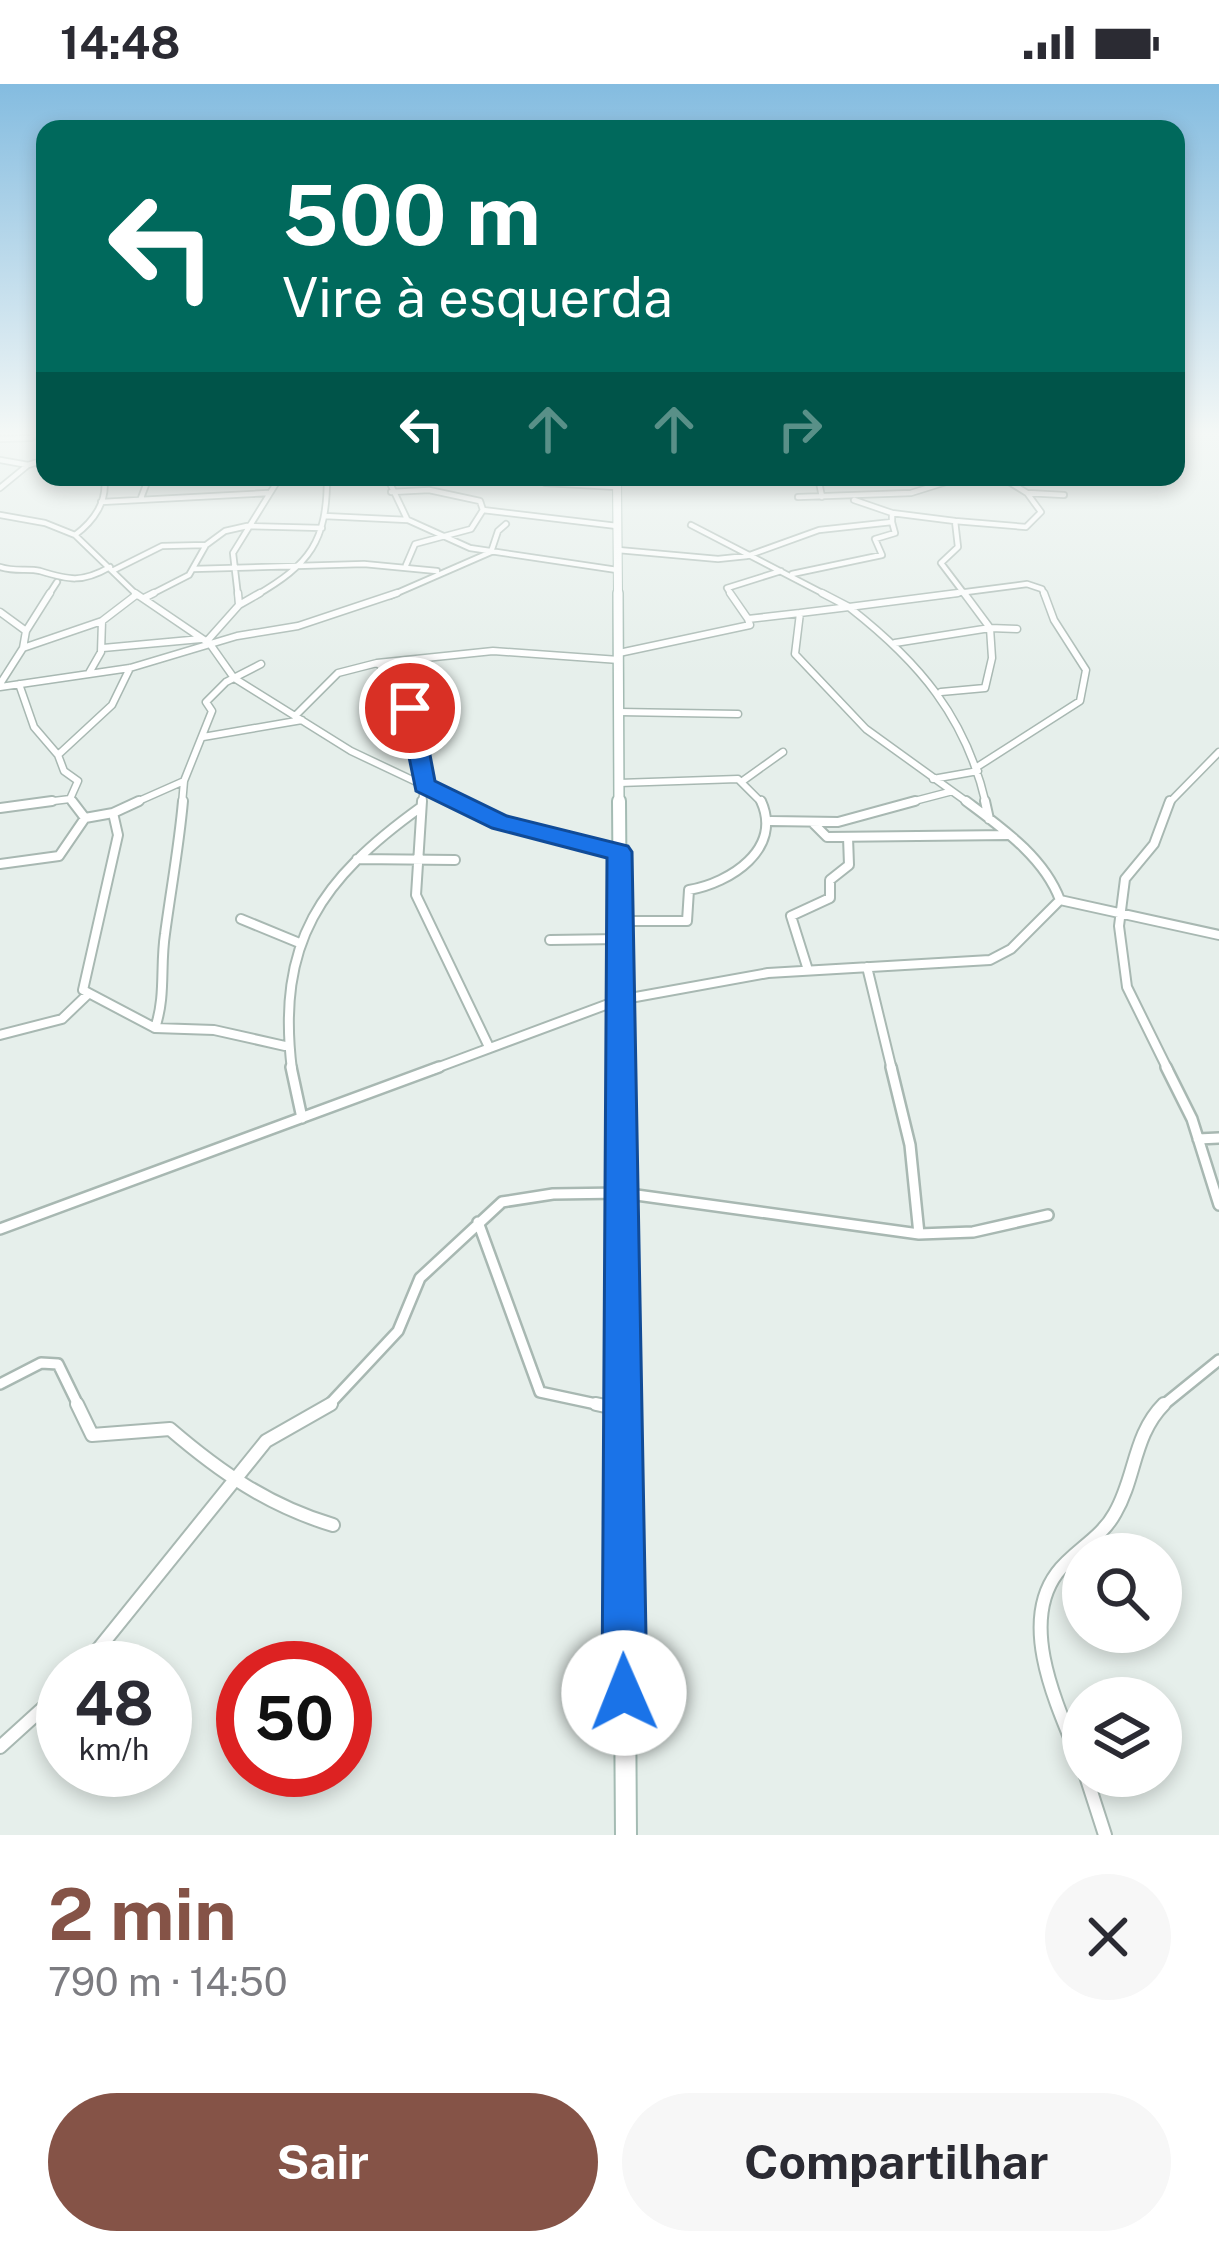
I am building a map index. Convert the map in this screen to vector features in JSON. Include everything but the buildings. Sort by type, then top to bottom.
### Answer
[{"type":"main road","points":[[617,513],[626,1835]]},
{"type":"street","points":[[75,535],[86,529],[95,513]]},
{"type":"street","points":[[239,604],[233,553],[256,513]]},
{"type":"street","points":[[0,685],[130,668],[207,641],[239,604],[302,563],[320,545],[324,513]]},
{"type":"street","points":[[404,513],[408,520]]},
{"type":"street","points":[[406,565],[415,544],[471,529],[481,513]]},
{"type":"street","points":[[506,513],[617,526]]},
{"type":"street","points":[[203,736],[299,717],[341,671],[377,663],[493,651],[619,657],[750,625],[727,588],[883,554],[875,539],[896,533],[892,513],[1026,527],[1040,513]]},
{"type":"street","points":[[0,515],[45,523],[75,535],[140,597],[207,641],[234,678],[351,751],[500,822],[620,852]]},
{"type":"street","points":[[324,516],[408,520],[437,537],[491,552],[617,570]]},
{"type":"street","points":[[941,692],[987,687],[990,628],[940,563],[958,547],[955,521]]},
{"type":"street","points":[[618,550],[702,559],[747,556],[819,530],[892,522]]},
{"type":"street","points":[[491,552],[497,531],[506,524]]},
{"type":"street","points":[[691,525],[849,607],[895,643],[941,692],[978,769],[989,820]]},
{"type":"street","points":[[23,647],[102,621],[140,597],[186,578],[206,545],[225,531],[247,526],[322,528]]},
{"type":"street","points":[[0,567],[18,573],[38,569],[57,582],[84,582],[162,546],[206,545]]},
{"type":"street","points":[[102,648],[207,641],[298,626],[385,598],[491,552]]},
{"type":"street","points":[[194,569],[302,563],[406,565],[440,572]]},
{"type":"street","points":[[0,685],[57,582]]},
{"type":"street","points":[[748,619],[1039,586],[1087,676],[1074,707],[978,769],[932,779]]},
{"type":"street","points":[[0,612],[26,631]]},
{"type":"street","points":[[800,613],[795,651],[810,674],[863,727],[1009,835],[1048,872],[1060,901]]},
{"type":"street","points":[[89,674],[102,648],[102,621]]},
{"type":"street","points":[[1,626],[15,625]]},
{"type":"street","points":[[895,643],[990,628],[1017,629]]},
{"type":"street","points":[[0,660],[15,661]]},
{"type":"street","points":[[377,663],[407,689],[424,785],[416,895],[441,939],[488,1047]]},
{"type":"street","points":[[155,1028],[163,1005],[164,937],[178,865],[184,781],[212,709],[208,698],[261,664]]},
{"type":"street","points":[[58,755],[88,734],[92,723],[123,694],[130,668]]},
{"type":"street","points":[[19,685],[34,727],[58,755],[64,771],[77,778],[70,799]]},
{"type":"street","points":[[619,712],[738,714]]},
{"type":"street","points":[[619,783],[744,781],[783,752]]},
{"type":"street","points":[[1219,752],[1207,770],[1181,786],[1162,809],[1154,846],[1129,869],[1120,915],[1127,987],[1183,1098],[1219,1205]]},
{"type":"street","points":[[0,864],[59,856],[86,818],[113,813],[184,781]]},
{"type":"street","points":[[620,921],[687,921],[688,890],[714,885],[765,842],[771,821],[744,781]]},
{"type":"street","points":[[771,821],[838,822],[949,792]]},
{"type":"street","points":[[0,808],[70,799]]},
{"type":"street","points":[[70,799],[86,818]]},
{"type":"street","points":[[302,1118],[285,1046],[287,995],[297,942],[356,859],[422,808]]},
{"type":"street","points":[[113,813],[118,849],[83,990],[155,1028],[214,1030],[285,1046]]},
{"type":"street","points":[[812,822],[823,836],[848,838],[1009,835]]},
{"type":"street","points":[[808,970],[791,916],[830,898],[830,880],[850,861],[848,838]]},
{"type":"street","points":[[356,859],[454,860]]},
{"type":"street","points":[[1060,901],[1219,935]]},
{"type":"street","points":[[0,1228],[619,1000],[739,977],[990,960],[1011,950],[1060,901]]},
{"type":"street","points":[[241,919],[297,942]]},
{"type":"street","points":[[550,940],[619,939]]},
{"type":"street","points":[[867,967],[910,1145],[919,1234]]},
{"type":"street","points":[[0,1035],[62,1019],[87,994]]},
{"type":"street","points":[[1198,1139],[1219,1138]]},
{"type":"street","points":[[105,1641],[266,1441],[292,1421],[331,1405],[399,1330],[410,1292],[420,1278],[502,1202],[622,1193],[919,1234],[974,1232],[1048,1215]]},
{"type":"street","points":[[478,1222],[540,1393],[620,1409]]},
{"type":"street","points":[[1062,1711],[1043,1639],[1042,1600],[1048,1583],[1112,1517],[1151,1418],[1219,1360]]},
{"type":"street","points":[[0,1384],[41,1363],[58,1364],[87,1432],[98,1436],[151,1427],[170,1430],[231,1483],[301,1516],[333,1525]]},
{"type":"street","points":[[0,1747],[36,1714]]},
{"type":"street","points":[[1092,1797],[1105,1835]]},
{"type":"route","points":[[410,708],[424,785],[500,822],[620,852],[624,1693]]}]
